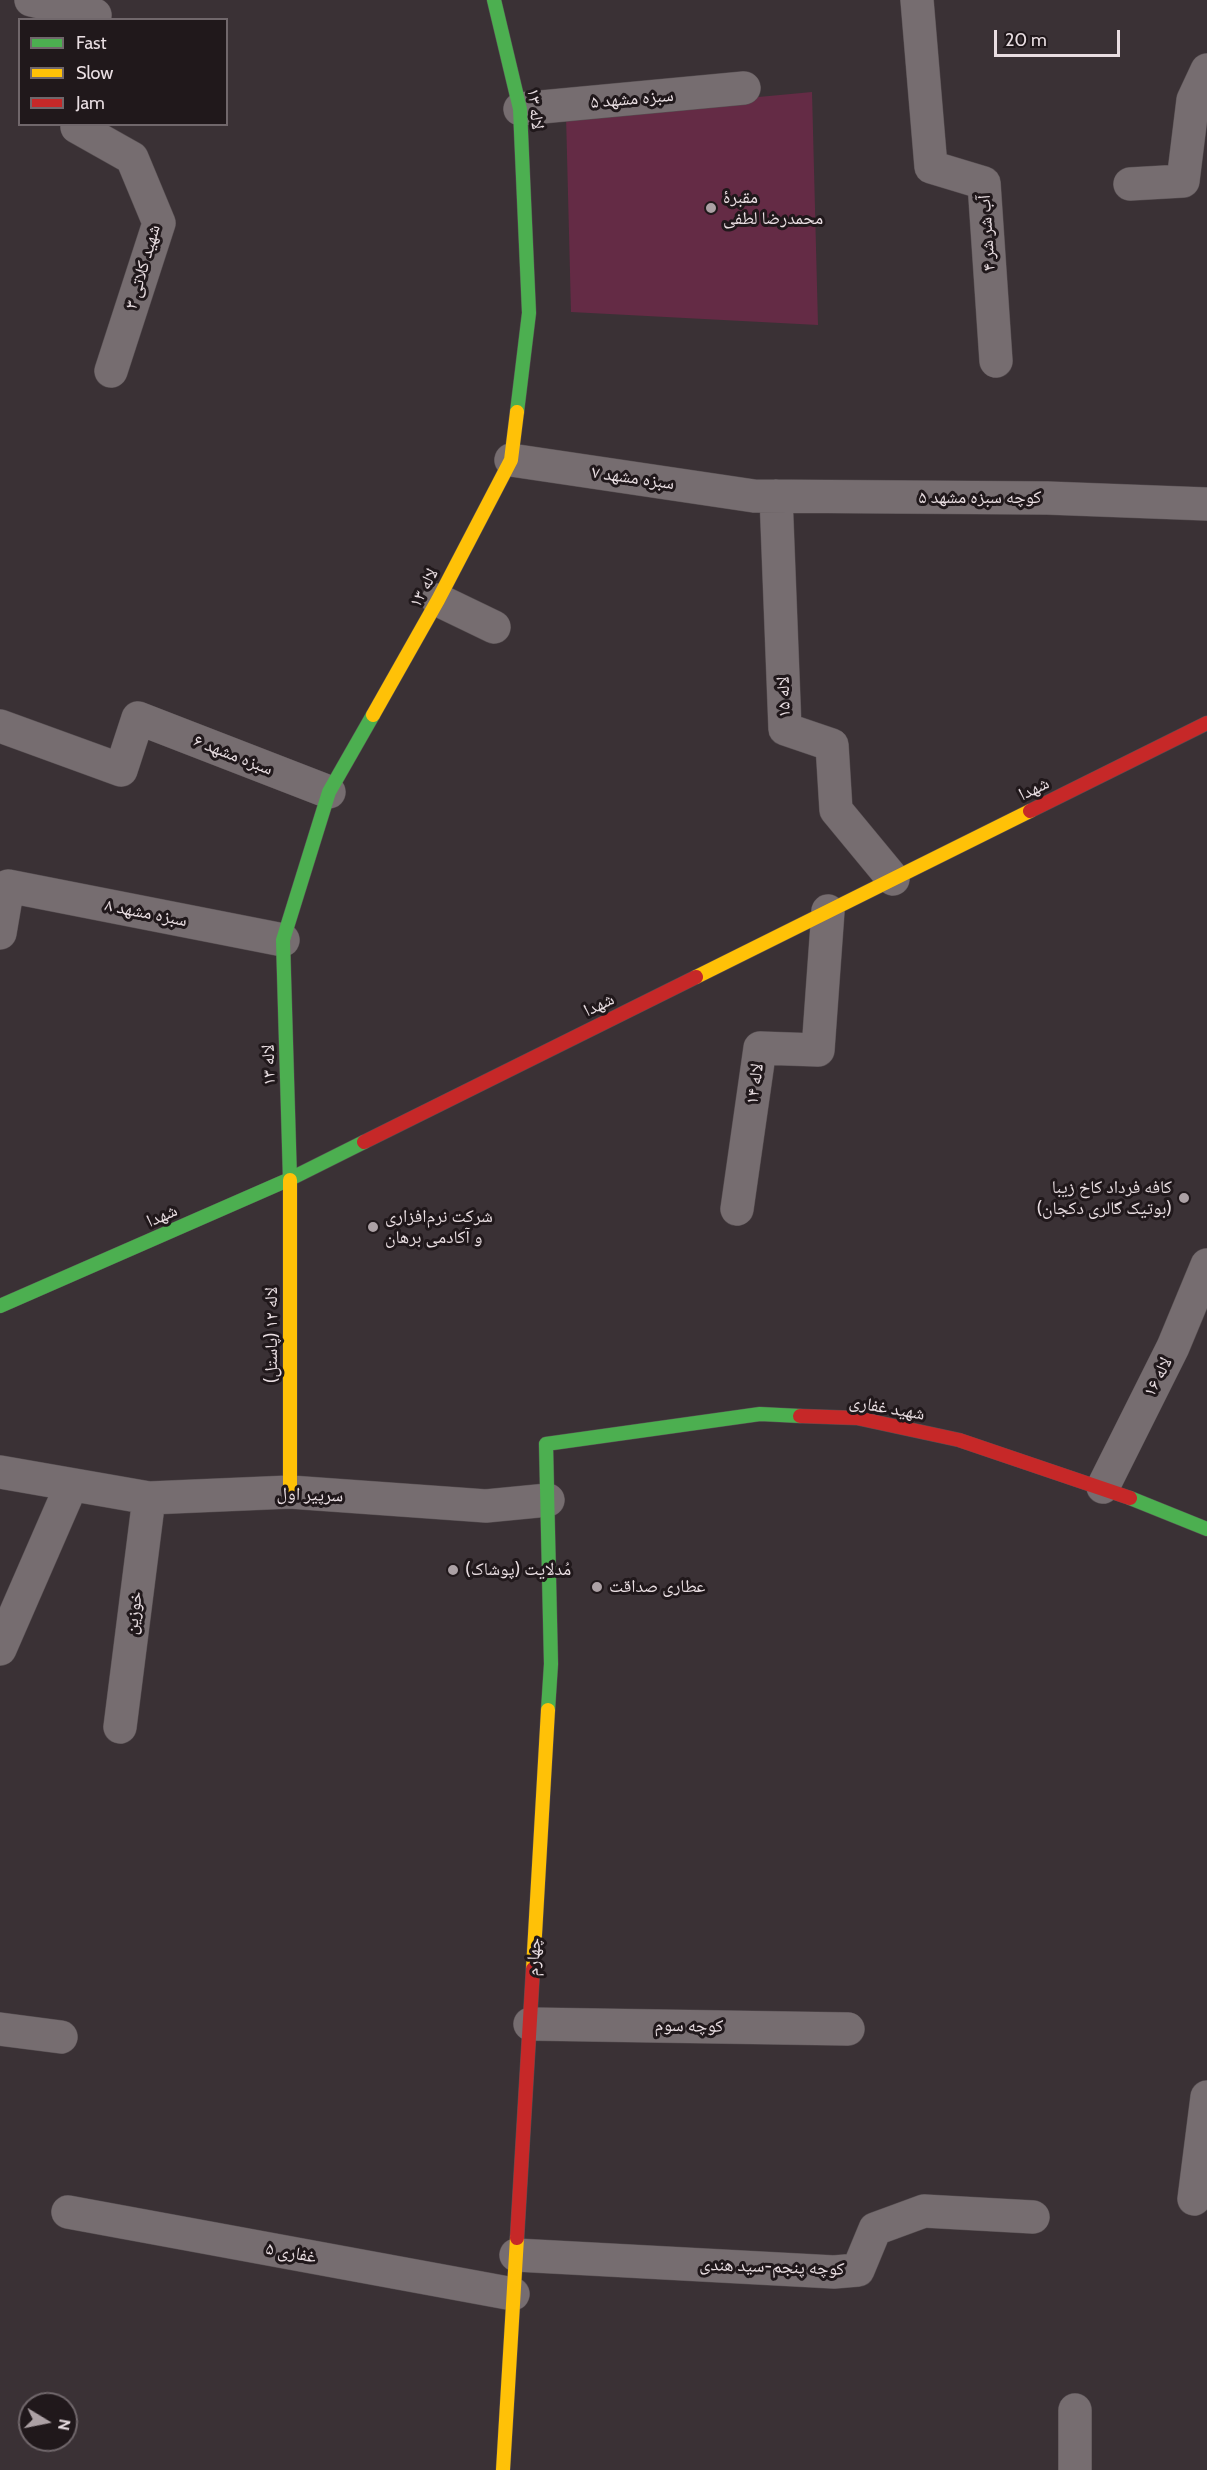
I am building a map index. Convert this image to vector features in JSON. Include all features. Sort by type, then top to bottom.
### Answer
[{"type":"street","points":[[31,0],[102,12]]},
{"type":"street","name":"لاله ۱۳","points":[[290,1179],[283,940],[329,792],[438,600],[511,460],[529,313],[520,109],[494,0]]},
{"type":"street","name":"۴ آب شر شر","points":[[917,0],[931,167],[984,183],[996,361]]},
{"type":"street","points":[[1130,184],[1183,181],[1193,100],[1207,70]]},
{"type":"street","name":"۵ سبزه مشهد","points":[[520,109],[744,88]]},
{"type":"street","name":"۳ شهید کلاتی","points":[[78,126],[77,128],[132,158],[159,223],[111,371]]},
{"type":"street","name":"۷ سبزه مشهد","points":[[511,460],[765,496]]},
{"type":"street","name":"کوچه سبزه مشهد ۵","points":[[765,496],[1047,498],[1207,504]]},
{"type":"street","name":"۱۵ لاله","points":[[765,496],[785,729],[832,745],[836,810],[893,879]]},
{"type":"street","points":[[438,600],[494,627]]},
{"type":"street","name":"۶ سبزه مشهد","points":[[0,726],[121,770],[138,718],[329,792]]},
{"type":"street","name":"شهدا","points":[[0,1306],[290,1179],[1207,723]]},
{"type":"street","name":"۸ سبزه مشهد","points":[[0,933],[8,886],[283,940]]},
{"type":"street","name":"۱۴ لاله","points":[[737,1209],[760,1048],[818,1050],[828,912]]},
{"type":"street","name":"لاله ۱۲ (پاستل)","points":[[290,1179],[290,1492]]},
{"type":"street","name":"لاله ۱۶","points":[[1103,1487],[1173,1347],[1207,1265]]},
{"type":"street","name":"شهید غفاری","points":[[546,1444],[759,1414],[857,1418],[959,1440],[1103,1487],[1207,1529]]},
{"type":"street","name":"چهارم","points":[[503,2470],[551,1664],[546,1444]]},
{"type":"street","name":"سرپیر اول","points":[[0,1472],[149,1498],[290,1492],[486,1506],[549,1500]]},
{"type":"street","points":[[0,1649],[71,1486]]},
{"type":"street","name":"خوزین","points":[[120,1727],[149,1498]]},
{"type":"street","name":"کوچه سوم","points":[[530,2024],[848,2029]]},
{"type":"street","points":[[0,2029],[61,2037]]},
{"type":"street","points":[[1194,2199],[1207,2097]]},
{"type":"street","name":"کوچه پنجم-سید هندی","points":[[516,2255],[834,2272],[858,2270],[874,2229],[924,2211],[1033,2217]]},
{"type":"street","name":"غفاری ۵","points":[[68,2212],[513,2294]]},
{"type":"street","points":[[1074,2410],[1075,2470]]},
{"type":"shaded area","points":[[812,92],[818,325],[571,312],[566,115]]},
{"type":"traffic: fast","points":[[494,0],[520,109],[529,313],[517,412]]},
{"type":"traffic: fast","points":[[290,1180],[283,940],[329,792],[373,715]]},
{"type":"traffic: fast","points":[[0,1306],[290,1179],[364,1142]]},
{"type":"traffic: fast","points":[[548,1710],[551,1664],[546,1444],[760,1414],[800,1416]]},
{"type":"traffic: fast","points":[[1130,1498],[1207,1529]]},
{"type":"traffic: slow","points":[[373,715],[438,600],[511,460],[517,412]]},
{"type":"traffic: slow","points":[[696,977],[1030,811]]},
{"type":"traffic: slow","points":[[290,1180],[290,1492]]},
{"type":"traffic: slow","points":[[533,1969],[548,1710]]},
{"type":"traffic: slow","points":[[503,2470],[517,2238]]},
{"type":"traffic: jam","points":[[1030,811],[1207,723]]},
{"type":"traffic: jam","points":[[364,1142],[696,977]]},
{"type":"traffic: jam","points":[[800,1416],[857,1418],[959,1440],[1130,1498]]},
{"type":"traffic: jam","points":[[517,2238],[533,1969]]},
{"type":"place","name":"مقبرهٔ محمدرضا لطفی","points":[[711,208]]},
{"type":"place","name":"کافه فرداد کاخ زیبا (بوتیک گالری دکجان)","points":[[1184,1198]]},
{"type":"place","name":"شرکت نرم‌افزاری و آکادمی برهان","points":[[373,1227]]},
{"type":"place","name":"مُدلایت (پوشاک)","points":[[453,1570]]},
{"type":"place","name":"عطاری صداقت","points":[[597,1587]]}]
